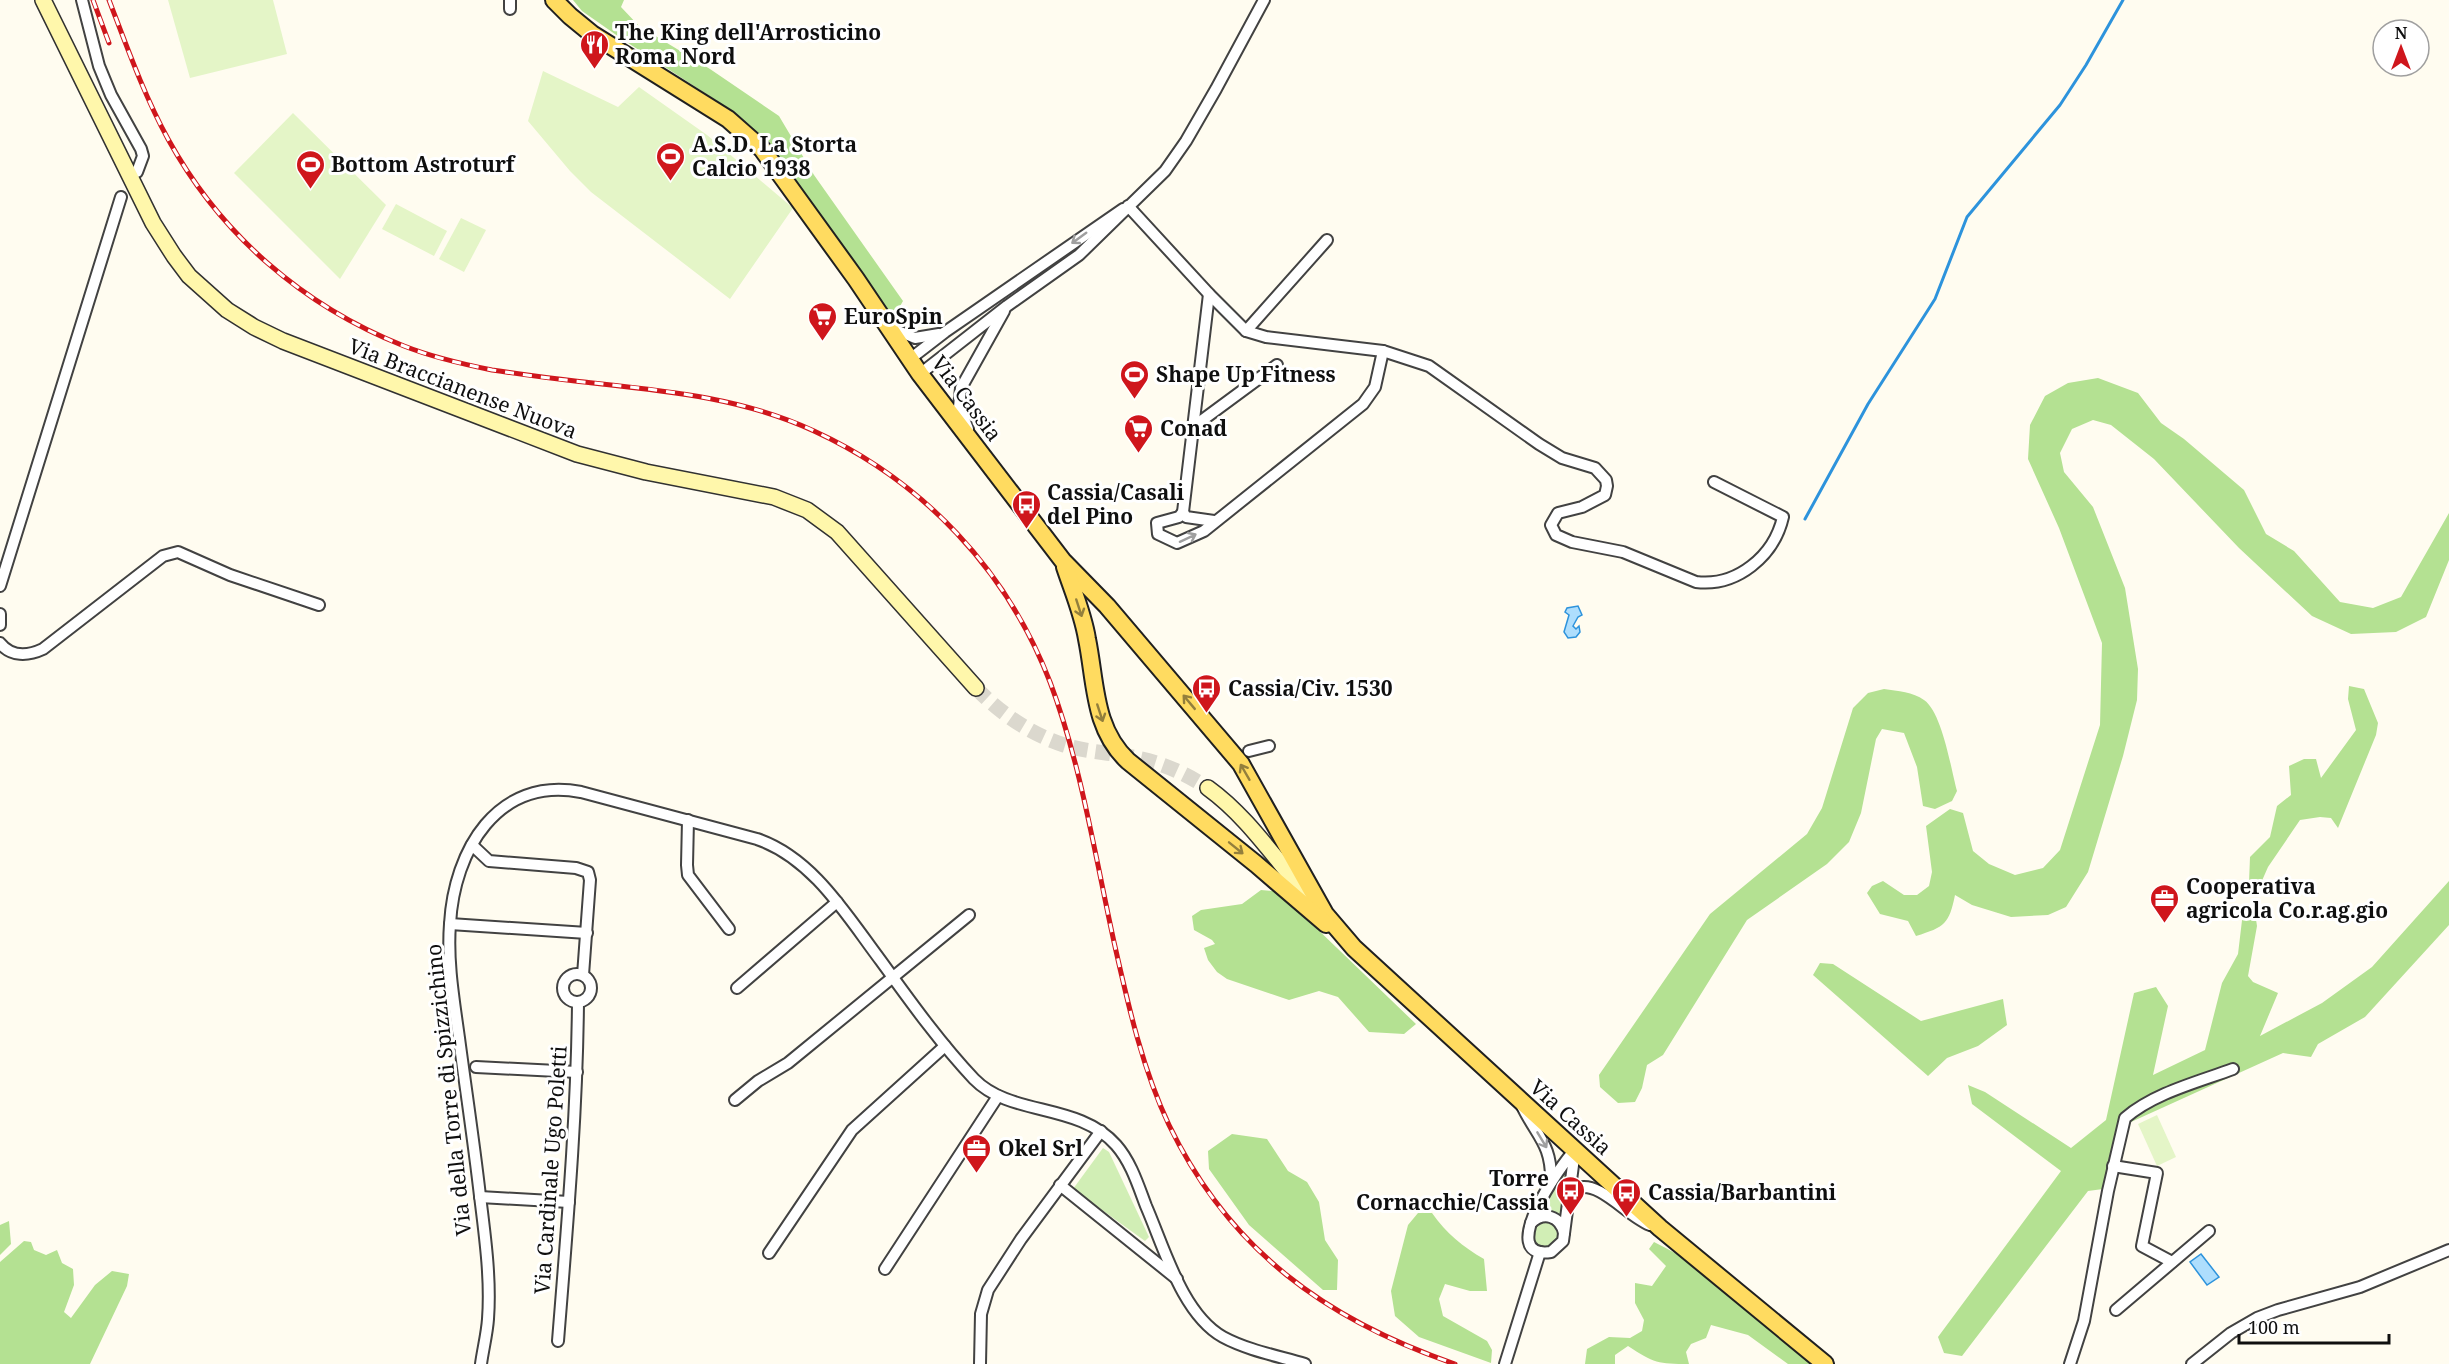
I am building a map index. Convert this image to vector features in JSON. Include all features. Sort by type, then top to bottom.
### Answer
[{"type":"main road","name":"Via Braccianense Nuova","points":[[43,0],[153,223],[189,276],[227,310],[283,341],[577,454],[646,472],[774,497],[807,510],[830,526],[848,544],[975,688]]},
{"type":"main road","name":"Via Cassia","points":[[554,0],[592,34],[709,107],[753,139],[789,184],[920,374],[1063,561],[1107,606],[1241,764],[1325,914],[1354,948],[1660,1228],[1825,1364]]},
{"type":"main road","points":[[1063,561],[1084,625],[1099,714],[1115,747],[1128,761],[1256,864],[1354,948]]},
{"type":"main road","points":[[1208,788],[1237,812],[1292,879],[1325,914]]},
{"type":"street","points":[[82,0],[99,66],[111,95],[141,149],[142,165],[137,172]]},
{"type":"street","points":[[920,374],[1006,306],[1079,255],[1129,212],[1173,162],[1264,0]]},
{"type":"street","points":[[0,586],[121,197]]},
{"type":"street","points":[[1129,212],[1246,331],[1266,337],[1383,351],[1429,366],[1539,444],[1562,458],[1595,468],[1606,480],[1605,495],[1582,507],[1558,513],[1551,525],[1556,535],[1572,542],[1623,552],[1696,582],[1708,583],[1725,580],[1749,569],[1766,552],[1781,527],[1783,517],[1714,482]]},
{"type":"street","points":[[910,359],[1113,214],[1129,212]]},
{"type":"street","points":[[1246,331],[1327,240]]},
{"type":"street","points":[[1209,294],[1183,512],[1179,517],[1157,523],[1158,534],[1177,543],[1204,531],[1214,520],[1363,404],[1375,387],[1383,351]]},
{"type":"street","points":[[980,453],[961,412],[958,397],[963,383],[1006,306]]},
{"type":"street","points":[[965,320],[984,344]]},
{"type":"street","points":[[889,327],[908,337],[915,338],[945,332]]},
{"type":"street","points":[[1192,427],[1277,365]]},
{"type":"street","points":[[1183,512],[1186,517],[1214,520]]},
{"type":"street","points":[[0,643],[7,650],[24,655],[43,649],[163,556],[178,552],[230,575],[319,605]]},
{"type":"street","points":[[0,614],[0,625]]},
{"type":"street","points":[[1250,751],[1269,746]]},
{"type":"street","name":"Via della Torre di Spizzichino","points":[[481,1364],[488,1319],[486,1258],[454,1001],[450,924],[460,870],[472,845],[498,811],[515,799],[541,791],[558,789],[580,792],[757,838],[783,850],[803,866],[837,902],[945,1046],[976,1080],[998,1096],[1068,1116],[1101,1131],[1117,1146],[1127,1161],[1178,1280],[1194,1310],[1204,1322],[1217,1333],[1234,1342],[1305,1364]]},
{"type":"street","points":[[688,820],[688,875],[729,929]]},
{"type":"street","name":"Via Cardinale Ugo Poletti","points":[[472,845],[489,861],[576,868],[588,872],[590,880],[583,975]]},
{"type":"street","points":[[737,988],[837,902]]},
{"type":"street","points":[[735,1100],[788,1063],[969,915]]},
{"type":"street","points":[[450,924],[587,933]]},
{"type":"street","name":"Via Cardinale Ugo Poletti","points":[[583,975],[590,982],[591,991],[586,999],[578,1002],[566,996],[563,988],[570,976],[583,975]]},
{"type":"street","name":"Via Cardinale Ugo Poletti","points":[[558,1341],[577,1072],[578,1002]]},
{"type":"street","points":[[769,1253],[852,1130],[945,1046]]},
{"type":"street","points":[[476,1067],[577,1072]]},
{"type":"street","points":[[2070,1364],[2089,1302],[2113,1166],[2125,1118],[2176,1090],[2233,1069]]},
{"type":"street","points":[[885,1269],[998,1096]]},
{"type":"street","points":[[1519,1100],[1545,1144],[1550,1161],[1551,1183]]},
{"type":"street","points":[[980,1364],[981,1314],[988,1290],[1060,1185],[1101,1131]]},
{"type":"street","points":[[1575,1150],[1563,1241],[1556,1250],[1540,1252],[1534,1249],[1528,1240],[1528,1228],[1551,1183],[1575,1150]]},
{"type":"street","points":[[2113,1166],[2157,1173],[2142,1246],[2172,1262]]},
{"type":"street","points":[[1060,1185],[1178,1280]]},
{"type":"street","points":[[1567,1205],[1576,1190],[1593,1187],[1634,1218],[1660,1228]]},
{"type":"street","points":[[480,1197],[569,1202]]},
{"type":"street","points":[[1531,1223],[1540,1216],[1552,1217],[1561,1225],[1564,1236]]},
{"type":"street","points":[[2116,1310],[2209,1231]]},
{"type":"street","points":[[2192,1364],[2231,1334],[2257,1318],[2360,1287],[2449,1250]]},
{"type":"street","points":[[1504,1364],[1540,1252]]},
{"type":"green space","points":[[168,0],[273,0],[287,54],[190,78]]},
{"type":"green space","points":[[573,0],[624,0],[621,7],[639,26],[710,69],[779,116],[814,175],[903,301],[895,315],[881,312],[757,136],[737,114],[622,39],[582,11]]},
{"type":"green space","name":"A.S.D. La Storta Calcio 1938","points":[[543,71],[618,107],[639,87],[707,135],[793,208],[730,299],[591,192],[528,121]]},
{"type":"green space","name":"Bottom Astroturf","points":[[293,113],[386,205],[340,279],[234,173]]},
{"type":"green space","points":[[396,204],[447,231],[434,256],[382,229]]},
{"type":"green space","points":[[461,218],[486,230],[464,272],[439,259]]},
{"type":"green space","points":[[2098,378],[2138,393],[2161,423],[2184,439],[2244,490],[2266,534],[2294,551],[2340,602],[2373,608],[2401,597],[2449,513],[2449,560],[2426,617],[2396,632],[2351,634],[2312,616],[2239,548],[2154,459],[2111,425],[2093,420],[2072,429],[2060,453],[2064,472],[2093,507],[2125,588],[2138,669],[2137,700],[2123,756],[2088,872],[2066,907],[2048,915],[2011,917],[1972,905],[1955,895],[1948,918],[1944,923],[1940,927],[1916,936],[1908,921],[1880,914],[1867,893],[1872,886],[1883,881],[1904,895],[1917,895],[1929,886],[1932,872],[1926,826],[1950,809],[1963,813],[1973,851],[1989,864],[2015,875],[2043,868],[2060,850],[2100,725],[2102,643],[2059,528],[2028,459],[2030,425],[2045,396],[2068,383]]},
{"type":"green space","points":[[2349,686],[2364,689],[2378,723],[2376,735],[2338,828],[2331,818],[2300,820],[2268,867],[2257,892],[2249,883],[2250,857],[2270,837],[2277,806],[2291,795],[2289,766],[2304,759],[2316,759],[2321,778],[2356,730],[2348,699]]},
{"type":"green space","points":[[1884,689],[1915,695],[1930,706],[1941,728],[1949,756],[1957,791],[1952,801],[1935,809],[1923,806],[1917,767],[1904,733],[1882,729],[1876,739],[1861,813],[1849,842],[1827,864],[1747,920],[1663,1055],[1647,1065],[1642,1088],[1635,1102],[1618,1103],[1600,1087],[1599,1075],[1710,914],[1807,834],[1822,808],[1853,708],[1868,693]]},
{"type":"green space","points":[[2449,881],[2449,925],[2365,1017],[2318,1044],[2311,1057],[2283,1053],[2131,1122],[2118,1121],[2103,1189],[2088,1191],[1962,1356],[1944,1353],[1938,1337],[2061,1171],[1972,1104],[1968,1085],[1985,1092],[2071,1148],[2106,1120],[2134,993],[2156,987],[2168,1006],[2153,1075],[2205,1050],[2222,983],[2238,954],[2243,912],[2255,913],[2257,926],[2248,976],[2253,982],[2278,993],[2260,1036],[2322,1003],[2372,967]]},
{"type":"green space","points":[[1261,890],[1273,891],[1284,897],[1416,1024],[1404,1034],[1369,1032],[1338,997],[1319,991],[1289,1000],[1227,979],[1217,972],[1208,960],[1204,948],[1215,944],[1194,930],[1192,916],[1201,910],[1242,904]]},
{"type":"green space","points":[[1820,963],[1833,964],[1921,1021],[2003,999],[2007,1025],[1978,1046],[1947,1058],[1928,1076],[1813,975]]},
{"type":"green space","points":[[2157,1115],[2176,1157],[2157,1166],[2138,1124]]},
{"type":"green space","points":[[1232,1134],[1267,1139],[1288,1171],[1307,1182],[1319,1202],[1325,1240],[1338,1260],[1337,1290],[1323,1290],[1249,1225],[1209,1169],[1208,1151]]},
{"type":"green space","points":[[1103,1148],[1109,1152],[1149,1237],[1145,1241],[1073,1189]]},
{"type":"green space","points":[[1564,1168],[1567,1168],[1561,1215],[1541,1212]]},
{"type":"green space","points":[[1418,1213],[1432,1213],[1455,1239],[1484,1259],[1487,1291],[1470,1291],[1445,1284],[1439,1299],[1443,1316],[1487,1341],[1492,1350],[1491,1363],[1419,1337],[1395,1316],[1391,1291],[1408,1225]]},
{"type":"green space","points":[[9,1221],[11,1244],[0,1255],[0,1225]]},
{"type":"green space","points":[[1546,1221],[1555,1225],[1559,1234],[1555,1243],[1546,1247],[1537,1243],[1533,1234],[1537,1225]]},
{"type":"green space","points":[[24,1241],[31,1242],[34,1250],[46,1255],[57,1250],[62,1263],[73,1269],[74,1285],[64,1312],[71,1318],[95,1285],[112,1271],[129,1274],[127,1286],[90,1364],[0,1364],[0,1262]]},
{"type":"green space","points":[[1654,1242],[1720,1282],[1818,1364],[1788,1364],[1748,1335],[1711,1325],[1706,1338],[1691,1344],[1686,1352],[1689,1364],[1657,1361],[1628,1346],[1615,1355],[1615,1364],[1585,1364],[1587,1349],[1609,1337],[1630,1338],[1642,1331],[1644,1320],[1635,1303],[1635,1283],[1652,1286],[1666,1266],[1649,1249]]},
{"type":"water","points":[[1578,606],[1582,615],[1578,617],[1573,626],[1576,629],[1579,626],[1580,632],[1576,637],[1568,638],[1564,632],[1569,615],[1565,612],[1567,608]]},
{"type":"water","points":[[2201,1254],[2219,1277],[2207,1285],[2190,1262]]},
{"type":"waterway","points":[[1805,519],[1868,404],[1935,299],[1967,217],[2060,105],[2123,0]]},
{"type":"tunnel","points":[[976,688],[1016,722],[1039,735],[1064,745],[1147,760],[1183,774],[1208,788]]},
{"type":"railway","points":[[93,0],[109,43]]},
{"type":"railway","points":[[109,0],[151,105],[189,174],[239,236],[299,288],[332,310],[367,330],[404,346],[458,363],[492,370],[697,396],[786,419],[854,452],[891,476],[957,533],[1010,603],[1032,641],[1050,682],[1079,778],[1114,942],[1137,1035],[1159,1103],[1194,1170],[1221,1209],[1253,1244],[1287,1275],[1324,1302],[1365,1326],[1455,1364]]},
{"type":"place","name":"The King dell'Arrosticino Roma Nord","points":[[594,70]]},
{"type":"place","name":"A.S.D. La Storta Calcio 1938","points":[[671,182]]},
{"type":"place","name":"Bottom Astroturf","points":[[310,190]]},
{"type":"place","name":"EuroSpin","points":[[823,342]]},
{"type":"place","name":"Shape Up Fitness","points":[[1135,400]]},
{"type":"place","name":"Conad","points":[[1139,454]]},
{"type":"place","name":"Cassia/Casali del Pino","points":[[1026,530]]},
{"type":"place","name":"Cassia/Civ. 1530","points":[[1207,714]]},
{"type":"place","name":"Cooperativa agricola Co.r.ag.gio","points":[[2165,924]]},
{"type":"place","name":"Okel Srl","points":[[977,1174]]},
{"type":"place","name":"Torre Cornacchie/Cassia","points":[[1570,1216]]},
{"type":"place","name":"Cassia/Barbantini","points":[[1627,1218]]}]
